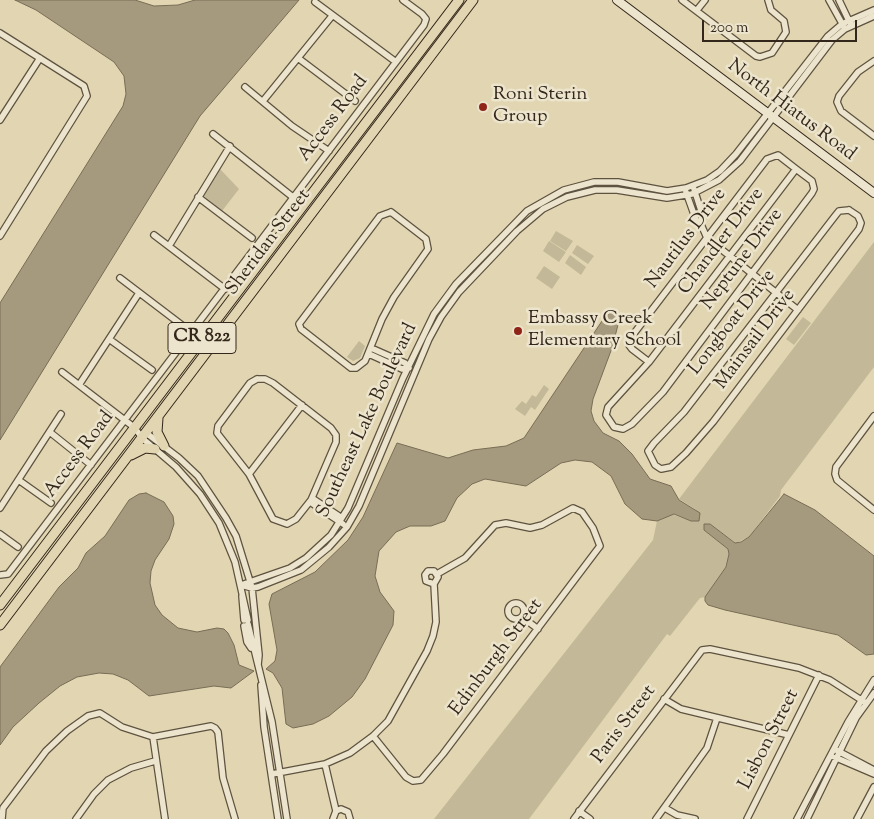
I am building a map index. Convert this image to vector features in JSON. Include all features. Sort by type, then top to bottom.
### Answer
[{"type":"main road","name":"Sheridan Street","points":[[0,605],[404,70],[459,0]]},
{"type":"main road","name":"Sheridan Street","points":[[0,625],[474,0]]},
{"type":"main road","points":[[404,70],[415,78]]},
{"type":"main road","points":[[269,250],[278,257]]},
{"type":"main road","points":[[127,458],[144,448],[159,447],[158,417]]},
{"type":"street","name":"Access Road","points":[[3,576],[25,552],[58,509],[424,25],[426,19],[403,0]]},
{"type":"street","name":"North Hiatus Road","points":[[617,0],[874,193]]},
{"type":"street","points":[[682,0],[756,56],[765,57],[772,53],[783,40],[786,29],[784,22],[771,10],[768,0]]},
{"type":"street","points":[[697,10],[705,0]]},
{"type":"street","points":[[830,0],[843,26]]},
{"type":"street","points":[[839,0],[850,23]]},
{"type":"street","points":[[315,2],[396,62]]},
{"type":"street","name":"Southeast Lake Boulevard","points":[[252,588],[280,580],[301,570],[329,547],[346,527],[359,506],[429,339],[459,292],[517,230],[543,210],[567,197],[595,190],[617,190],[667,198],[719,180],[730,172],[770,115],[843,26],[874,10]]},
{"type":"street","points":[[263,101],[332,16]]},
{"type":"street","name":"Southeast Lake Boulevard","points":[[850,23],[874,16]]},
{"type":"street","points":[[0,33],[84,86],[87,96],[2,229],[0,236]]},
{"type":"street","points":[[0,120],[40,58]]},
{"type":"street","points":[[298,58],[355,101]]},
{"type":"street","points":[[874,61],[858,72],[839,96],[837,102],[841,111],[874,136]]},
{"type":"street","points":[[245,87],[292,126],[329,151]]},
{"type":"street","points":[[213,134],[294,198]]},
{"type":"street","points":[[169,246],[230,146]]},
{"type":"street","name":"Nautilus Drive","points":[[649,362],[632,349],[629,344],[632,336],[767,159],[778,155],[796,169]]},
{"type":"street","name":"Chandler Drive","points":[[614,426],[606,415],[608,407],[649,362],[796,169]]},
{"type":"street","name":"Neptune Drive","points":[[614,426],[623,429],[632,424],[663,392],[812,194],[814,189],[812,181],[796,169]]},
{"type":"street","name":"Southeast Lake Boulevard","points":[[241,585],[282,573],[306,558],[321,545],[341,522],[426,330],[448,293],[512,225],[539,203],[564,190],[594,182],[618,182],[686,192]]},
{"type":"street","points":[[694,189],[703,217],[700,222]]},
{"type":"street","points":[[686,192],[696,220],[700,222],[707,238],[798,310]]},
{"type":"street","points":[[198,196],[252,238]]},
{"type":"street","name":"Longboat Drive","points":[[655,465],[648,451],[684,412],[839,210],[854,212]]},
{"type":"street","points":[[387,212],[394,214],[426,239],[428,246],[426,253],[394,297],[382,318],[371,348],[362,365],[351,368],[301,329],[299,324],[380,216],[387,212]]},
{"type":"street","name":"Mainsail Drive","points":[[655,465],[661,469],[671,467],[713,422],[859,229],[860,220],[854,212]]},
{"type":"street","points":[[154,234],[225,289]]},
{"type":"street","points":[[120,278],[191,332]]},
{"type":"street","points":[[79,385],[139,293]]},
{"type":"street","points":[[109,339],[152,370]]},
{"type":"street","points":[[371,348],[405,363],[408,368],[415,372]]},
{"type":"street","points":[[368,354],[402,369],[408,368]]},
{"type":"street","points":[[62,372],[198,476],[226,518],[244,559],[252,588],[260,655],[258,666]]},
{"type":"street","points":[[257,379],[265,379],[273,383],[302,405],[332,428],[336,435],[336,442],[311,500],[296,519],[287,524],[273,519],[249,474],[217,433],[221,421],[250,384],[257,379]]},
{"type":"street","points":[[249,474],[302,405]]},
{"type":"street","points":[[0,508],[20,481],[61,414]]},
{"type":"street","points":[[874,416],[836,467],[835,474],[837,480],[874,510]]},
{"type":"street","points":[[51,433],[91,465]]},
{"type":"street","points":[[144,435],[159,447],[200,494],[220,523],[235,562],[241,585],[247,642],[258,666],[268,706],[286,818],[276,819],[272,774],[264,727],[261,680]]},
{"type":"street","points":[[20,481],[51,503]]},
{"type":"street","points":[[311,500],[346,527]]},
{"type":"street","name":"Edinburgh Street","points":[[373,736],[406,777],[413,781],[420,780],[428,773],[600,546],[593,528],[582,512],[573,508],[542,525],[530,528],[506,523],[495,525],[465,558],[437,574]]},
{"type":"street","points":[[58,509],[68,516]]},
{"type":"street","points":[[0,534],[18,547]]},
{"type":"street","points":[[272,774],[325,764],[350,753],[373,736],[388,721],[433,636],[436,622],[434,584],[437,580],[437,574],[432,571],[425,575],[426,581],[434,584]]},
{"type":"street","points":[[241,585],[252,588]]},
{"type":"street","points":[[522,617],[538,629]]},
{"type":"street","name":"Paris Street","points":[[574,819],[702,650],[710,649],[800,668],[819,675]]},
{"type":"street","points":[[819,675],[863,702]]},
{"type":"street","name":"Lisbon Street","points":[[747,819],[819,675]]},
{"type":"street","points":[[797,819],[874,680]]},
{"type":"street","points":[[863,702],[874,693]]},
{"type":"street","points":[[664,699],[681,709],[789,735]]},
{"type":"street","points":[[2,817],[2,808],[46,751],[67,730],[88,716],[100,713],[122,727],[153,737],[211,726],[215,728],[218,732],[223,778],[235,819]]},
{"type":"street","points":[[656,819],[707,748],[717,718]]},
{"type":"street","points":[[153,737],[165,819]]},
{"type":"street","points":[[834,753],[874,770]]},
{"type":"street","points":[[834,753],[874,774]]},
{"type":"street","points":[[807,819],[834,753]]},
{"type":"street","points":[[76,819],[94,794],[108,780],[131,768],[155,761]]},
{"type":"street","points":[[325,764],[336,812],[334,819]]},
{"type":"street","points":[[857,819],[874,787]]},
{"type":"street","points":[[665,808],[677,815],[695,819]]},
{"type":"street","points":[[336,812],[346,810],[350,819]]},
{"type":"street","points":[[579,811],[590,819]]},
{"type":"shaded area","points":[[15,0],[135,0],[154,6],[178,5],[195,0],[299,0],[200,116],[0,440],[0,303],[123,106],[126,94],[124,76],[114,62],[36,10]]},
{"type":"shaded area","points":[[220,169],[239,189],[222,211],[204,196]]},
{"type":"shaded area","points":[[556,231],[573,241],[566,251],[550,241]]},
{"type":"shaded area","points":[[549,241],[566,252],[559,262],[543,251]]},
{"type":"shaded area","points":[[874,242],[874,367],[781,490],[780,496],[749,537],[736,543],[710,524],[704,530],[728,549],[729,554],[726,567],[705,597],[700,598],[670,636],[667,634],[529,819],[434,819],[653,540],[657,521],[671,514],[691,521],[700,517],[695,509],[679,499]]},
{"type":"shaded area","points":[[577,245],[594,256],[588,264],[572,253]]},
{"type":"shaded area","points":[[570,255],[586,267],[581,275],[565,263]]},
{"type":"shaded area","points":[[544,266],[560,277],[552,289],[536,278]]},
{"type":"shaded area","points":[[612,311],[619,321],[612,348],[593,399],[591,411],[594,421],[603,433],[619,441],[632,454],[650,479],[671,486],[679,500],[700,513],[699,521],[691,521],[674,514],[657,521],[642,519],[625,504],[611,476],[592,462],[575,460],[561,463],[526,486],[485,479],[472,484],[457,498],[445,521],[431,526],[410,526],[396,532],[379,551],[375,576],[380,592],[394,611],[393,625],[365,679],[352,697],[329,716],[313,724],[293,728],[286,724],[282,688],[273,673],[266,669],[275,661],[277,650],[269,604],[272,594],[315,572],[348,540],[363,517],[397,443],[448,458],[473,450],[506,446],[524,438],[604,318]]},
{"type":"shaded area","points":[[803,317],[811,323],[794,345],[786,339]]},
{"type":"shaded area","points":[[359,341],[365,346],[360,358],[353,361],[347,357]]},
{"type":"shaded area","points":[[544,385],[549,389],[535,410],[531,407],[525,416],[515,409],[522,401],[526,404],[532,395],[536,397]]},
{"type":"shaded area","points":[[146,493],[164,502],[173,516],[174,524],[169,539],[155,560],[151,571],[150,583],[155,605],[162,615],[178,628],[197,632],[217,628],[224,629],[234,645],[239,665],[254,671],[231,688],[214,686],[149,696],[128,680],[113,674],[99,673],[77,677],[60,686],[39,703],[13,727],[0,745],[0,667],[59,587],[78,568],[86,553],[105,536],[129,500],[139,494]]},
{"type":"shaded area","points":[[784,494],[815,510],[874,556],[874,654],[866,655],[838,635],[725,610],[708,605],[705,601],[705,597],[726,567],[729,554],[728,549],[704,530],[704,524],[710,524],[735,543],[741,542],[749,537]]},
{"type":"place","name":"Roni Sterin Group","points":[[483,107]]},
{"type":"place","name":"Embassy Creek Elementary School","points":[[518,331]]}]
